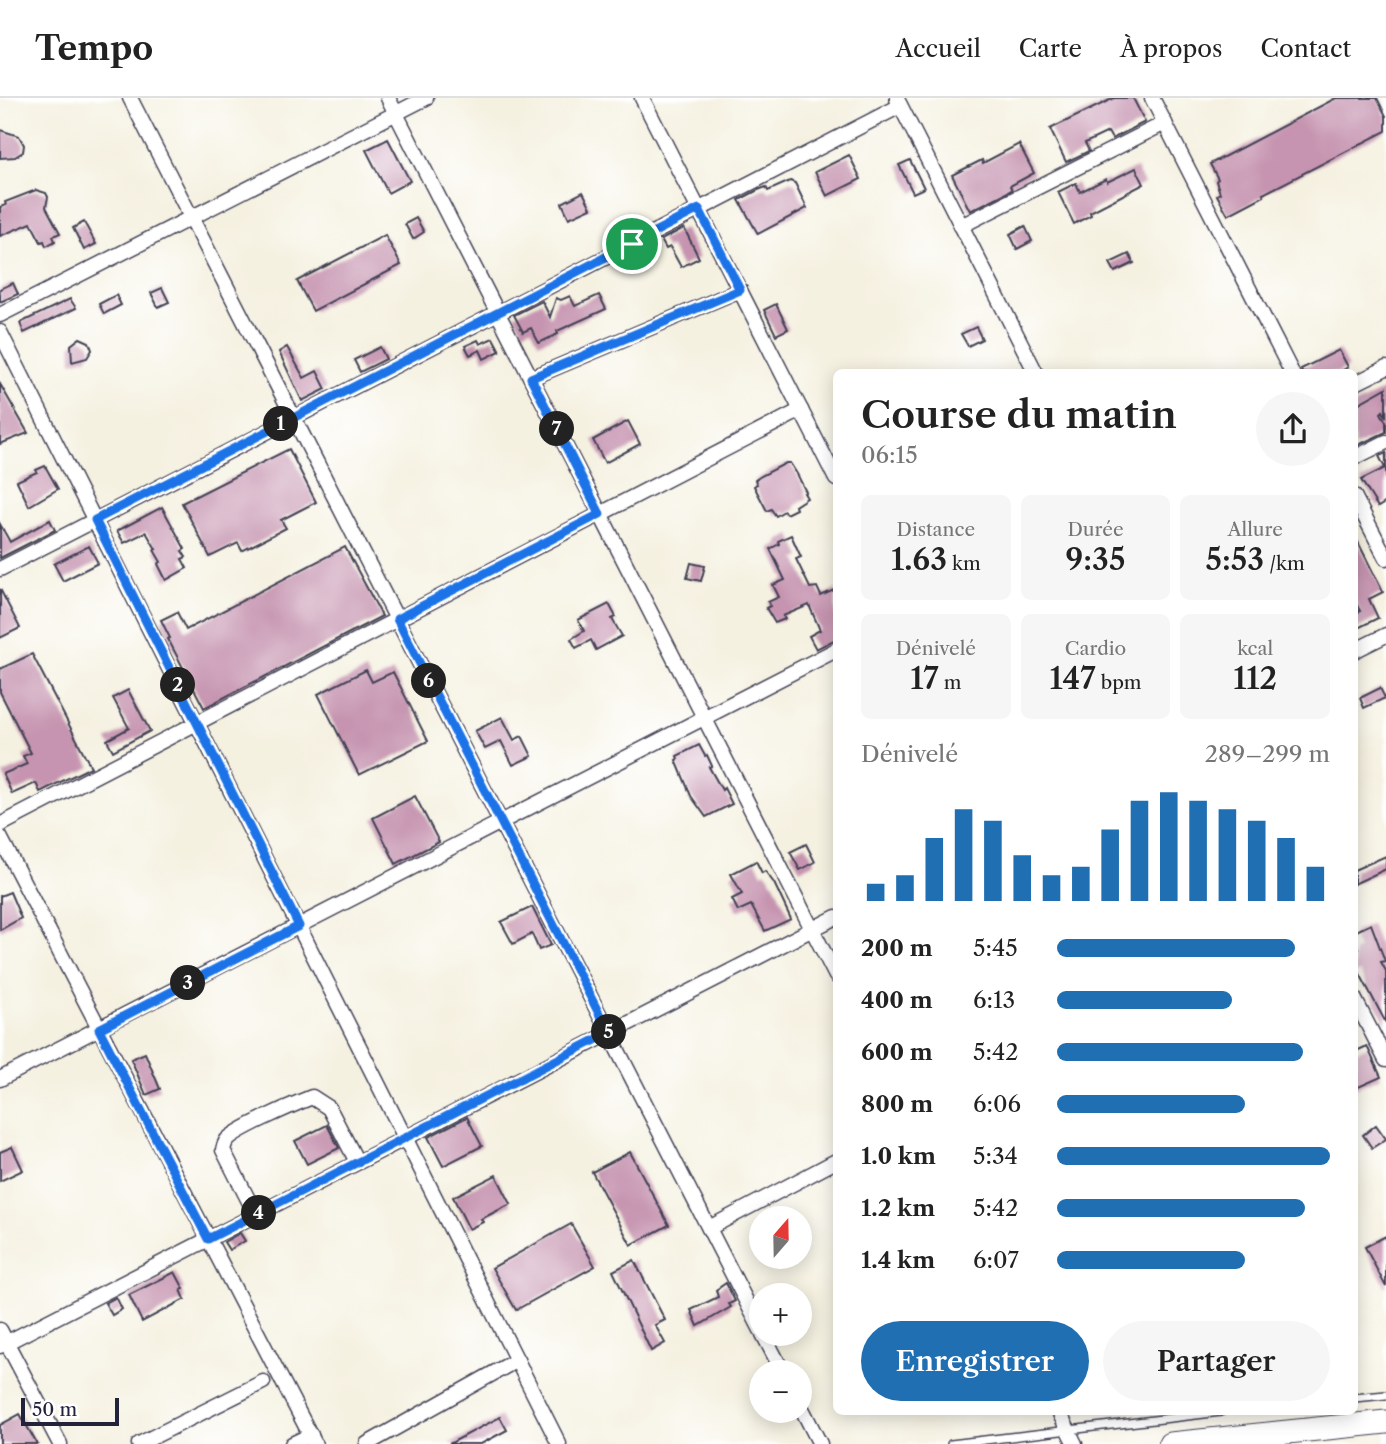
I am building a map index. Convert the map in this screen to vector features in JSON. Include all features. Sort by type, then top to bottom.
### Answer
[{"type":"highway","points":[[1170,1444],[1386,1422]]},
{"type":"street","points":[[130,98],[749,1306]]},
{"type":"street","points":[[388,98],[833,970]]},
{"type":"street","points":[[0,315],[426,98]]},
{"type":"street","points":[[642,98],[833,473]]},
{"type":"street","points":[[1152,98],[1290,369]]},
{"type":"street","points":[[0,569],[699,209],[898,102],[1034,369]]},
{"type":"street","points":[[961,226],[1165,123]]},
{"type":"street","points":[[531,378],[740,290]]},
{"type":"street","points":[[0,332],[559,1444]]},
{"type":"street","points":[[1358,382],[1386,368]]},
{"type":"street","points":[[0,825],[801,410]]},
{"type":"street","points":[[1358,456],[1386,442]]},
{"type":"street","points":[[1358,504],[1386,558]]},
{"type":"street","points":[[1358,649],[1386,635]]},
{"type":"street","points":[[0,1079],[833,652]]},
{"type":"street","points":[[0,837],[313,1440],[292,1444]]},
{"type":"street","points":[[60,1444],[2,1340],[256,1215],[833,918]]},
{"type":"street","points":[[1358,1006],[1386,1060]]},
{"type":"street","points":[[256,1215],[223,1150],[227,1140],[239,1132],[312,1097],[329,1108],[357,1162]]},
{"type":"street","points":[[709,1228],[833,1163]]},
{"type":"street","points":[[367,1444],[517,1360]]},
{"type":"street","points":[[139,1444],[263,1382]]},
{"type":"street","points":[[1060,1415],[1075,1444]]},
{"type":"street","points":[[809,1423],[820,1444]]},
{"type":"lane","points":[[1358,1398],[1386,1395]]},
{"type":"lane","points":[[951,1444],[1196,1415]]},
{"type":"building","points":[[1114,98],[1133,98],[1145,122],[1112,139],[1108,132],[1085,143],[1089,151],[1066,162],[1050,129]]},
{"type":"building","points":[[1336,98],[1377,98],[1386,116],[1386,131],[1263,194],[1264,196],[1228,215],[1217,195],[1220,193],[1216,181],[1218,179],[1210,164]]},
{"type":"building","points":[[0,130],[19,136],[24,145],[23,152],[15,157],[0,158]]},
{"type":"building","points":[[388,139],[410,181],[388,193],[366,150]]},
{"type":"building","points":[[1019,144],[1034,173],[1010,186],[1012,190],[970,211],[952,175],[982,160],[983,163]]},
{"type":"building","points":[[849,155],[861,179],[827,196],[815,172]]},
{"type":"building","points":[[910,160],[924,188],[913,193],[899,165]]},
{"type":"building","points":[[1136,168],[1144,184],[1090,212],[1091,215],[1074,224],[1058,192],[1076,183],[1080,192]]},
{"type":"building","points":[[790,181],[795,183],[807,208],[758,234],[739,200],[766,187],[768,191]]},
{"type":"building","points":[[36,190],[46,193],[48,197],[46,207],[60,233],[53,236],[55,241],[46,246],[31,223],[0,236],[0,207],[6,205],[5,202]]},
{"type":"building","points":[[583,192],[591,208],[569,218],[562,203]]},
{"type":"building","points":[[416,218],[424,232],[413,239],[405,224]]},
{"type":"building","points":[[84,222],[96,244],[84,250],[73,228]]},
{"type":"building","points":[[1025,226],[1032,241],[1017,249],[1010,234]]},
{"type":"building","points":[[684,228],[699,258],[681,267],[670,247],[666,249],[661,240]]},
{"type":"building","points":[[385,235],[401,265],[313,311],[297,281]]},
{"type":"building","points":[[1129,254],[1134,263],[1115,272],[1110,263]]},
{"type":"building","points":[[13,283],[18,294],[0,302],[0,289]]},
{"type":"building","points":[[162,288],[169,302],[158,307],[151,293]]},
{"type":"building","points":[[116,295],[121,305],[104,314],[99,304]]},
{"type":"building","points":[[599,295],[606,309],[557,331],[558,334],[539,343],[531,328],[523,332],[514,315],[542,301],[550,317],[556,298],[561,300],[570,296],[575,306]]},
{"type":"building","points":[[70,299],[76,308],[24,333],[20,323]]},
{"type":"building","points":[[776,304],[788,329],[776,335],[764,310]]},
{"type":"building","points":[[976,327],[982,339],[968,346],[961,334]]},
{"type":"building","points":[[80,338],[89,342],[92,350],[87,358],[72,362],[71,345]]},
{"type":"building","points":[[493,338],[500,351],[484,359],[480,350],[470,355],[465,346],[478,340],[480,344]]},
{"type":"building","points":[[287,347],[304,378],[317,371],[326,389],[302,401],[279,352]]},
{"type":"building","points":[[380,347],[386,359],[360,372],[354,360]]},
{"type":"building","points":[[1339,350],[1348,367],[1345,369],[1301,369]]},
{"type":"building","points":[[0,384],[28,433],[0,444]]},
{"type":"building","points":[[1386,388],[1386,417],[1383,411],[1381,413],[1386,422],[1386,432],[1358,445],[1358,404]]},
{"type":"building","points":[[628,421],[640,444],[605,463],[593,440]]},
{"type":"building","points":[[289,449],[316,502],[281,520],[286,528],[242,551],[238,543],[210,557],[182,503]]},
{"type":"building","points":[[1386,453],[1386,502],[1378,507],[1361,480],[1385,468],[1379,456]]},
{"type":"building","points":[[790,463],[797,474],[807,498],[795,506],[796,509],[776,516],[771,509],[767,511],[754,486],[757,484],[755,480]]},
{"type":"building","points":[[45,466],[58,489],[29,506],[17,481]]},
{"type":"building","points":[[162,507],[185,549],[182,551],[186,557],[182,559],[187,568],[166,580],[158,564],[161,562],[154,550],[156,549],[146,532],[124,543],[117,531]]},
{"type":"building","points":[[50,520],[55,530],[0,558],[0,524],[10,542]]},
{"type":"building","points":[[791,535],[801,557],[796,559],[810,588],[817,587],[821,596],[833,590],[833,640],[816,649],[809,636],[820,630],[809,605],[783,616],[785,619],[775,623],[766,608],[770,606],[768,602],[779,597],[773,585],[785,580],[770,549],[779,544],[778,541]]},
{"type":"building","points":[[1358,542],[1383,592],[1369,599],[1378,618],[1358,628]]},
{"type":"building","points":[[89,546],[98,563],[63,581],[54,564]]},
{"type":"building","points":[[345,547],[382,616],[204,708],[161,620],[177,612],[186,630]]},
{"type":"building","points":[[691,563],[705,566],[701,581],[687,578]]},
{"type":"building","points":[[0,589],[20,628],[0,638]]},
{"type":"building","points":[[609,604],[616,617],[612,619],[622,636],[596,650],[591,640],[576,648],[571,639],[584,631],[578,620]]},
{"type":"building","points":[[32,654],[91,767],[40,792],[36,783],[12,794],[3,774],[27,764],[23,756],[31,753],[0,692],[0,669]]},
{"type":"building","points":[[366,670],[372,682],[393,672],[428,741],[359,775],[318,694]]},
{"type":"building","points":[[1380,688],[1385,698],[1364,708],[1360,698]]},
{"type":"building","points":[[128,690],[150,731],[113,751],[107,740],[129,728],[113,698]]},
{"type":"building","points":[[502,717],[514,740],[522,736],[532,756],[513,765],[501,741],[485,749],[475,731]]},
{"type":"building","points":[[699,745],[705,756],[707,755],[712,766],[709,767],[732,804],[706,817],[691,796],[676,760],[677,756]]},
{"type":"building","points":[[415,796],[439,842],[396,864],[373,818]]},
{"type":"building","points":[[806,844],[815,862],[800,870],[790,852]]},
{"type":"building","points":[[1386,856],[1386,869],[1358,882],[1358,868]]},
{"type":"building","points":[[756,861],[762,873],[765,871],[774,883],[791,919],[765,931],[751,905],[738,911],[732,899],[742,894],[731,874]]},
{"type":"building","points":[[10,892],[21,918],[0,930],[0,896]]},
{"type":"building","points":[[532,907],[551,945],[539,950],[532,934],[513,944],[501,922]]},
{"type":"building","points":[[1371,924],[1385,961],[1381,962],[1386,971],[1386,1023],[1358,972],[1358,930]]},
{"type":"building","points":[[1367,1046],[1381,1077],[1358,1087],[1358,1050]]},
{"type":"building","points":[[145,1053],[160,1089],[146,1095],[131,1059]]},
{"type":"building","points":[[467,1117],[482,1146],[443,1166],[428,1137]]},
{"type":"building","points":[[327,1125],[339,1148],[307,1164],[295,1141]]},
{"type":"building","points":[[1376,1125],[1386,1139],[1372,1148],[1363,1135]]},
{"type":"building","points":[[12,1147],[23,1170],[0,1181],[0,1152]]},
{"type":"building","points":[[630,1152],[669,1225],[631,1245],[592,1172]]},
{"type":"building","points":[[496,1175],[511,1204],[481,1219],[483,1222],[469,1229],[453,1197]]},
{"type":"building","points":[[571,1224],[595,1266],[516,1310],[492,1268]]},
{"type":"building","points":[[240,1233],[245,1241],[229,1250],[224,1242]]},
{"type":"building","points":[[1386,1236],[1386,1287],[1365,1247]]},
{"type":"building","points":[[634,1260],[665,1320],[655,1325],[665,1343],[651,1351],[613,1271]]},
{"type":"building","points":[[175,1272],[184,1289],[181,1290],[185,1299],[142,1322],[129,1295]]},
{"type":"building","points":[[726,1283],[735,1301],[729,1304],[731,1307],[698,1326],[691,1310],[718,1297],[716,1290]]},
{"type":"building","points":[[116,1297],[122,1309],[112,1315],[105,1303]]},
{"type":"building","points":[[20,1414],[37,1444],[0,1444],[0,1425]]},
{"type":"building","points":[[500,1417],[507,1430],[481,1444],[449,1444]]},
{"type":"route","points":[[699,209],[740,290],[531,378],[600,514],[397,619],[609,1033],[208,1239],[99,1029],[299,926],[95,520],[632,244],[699,209]]}]
